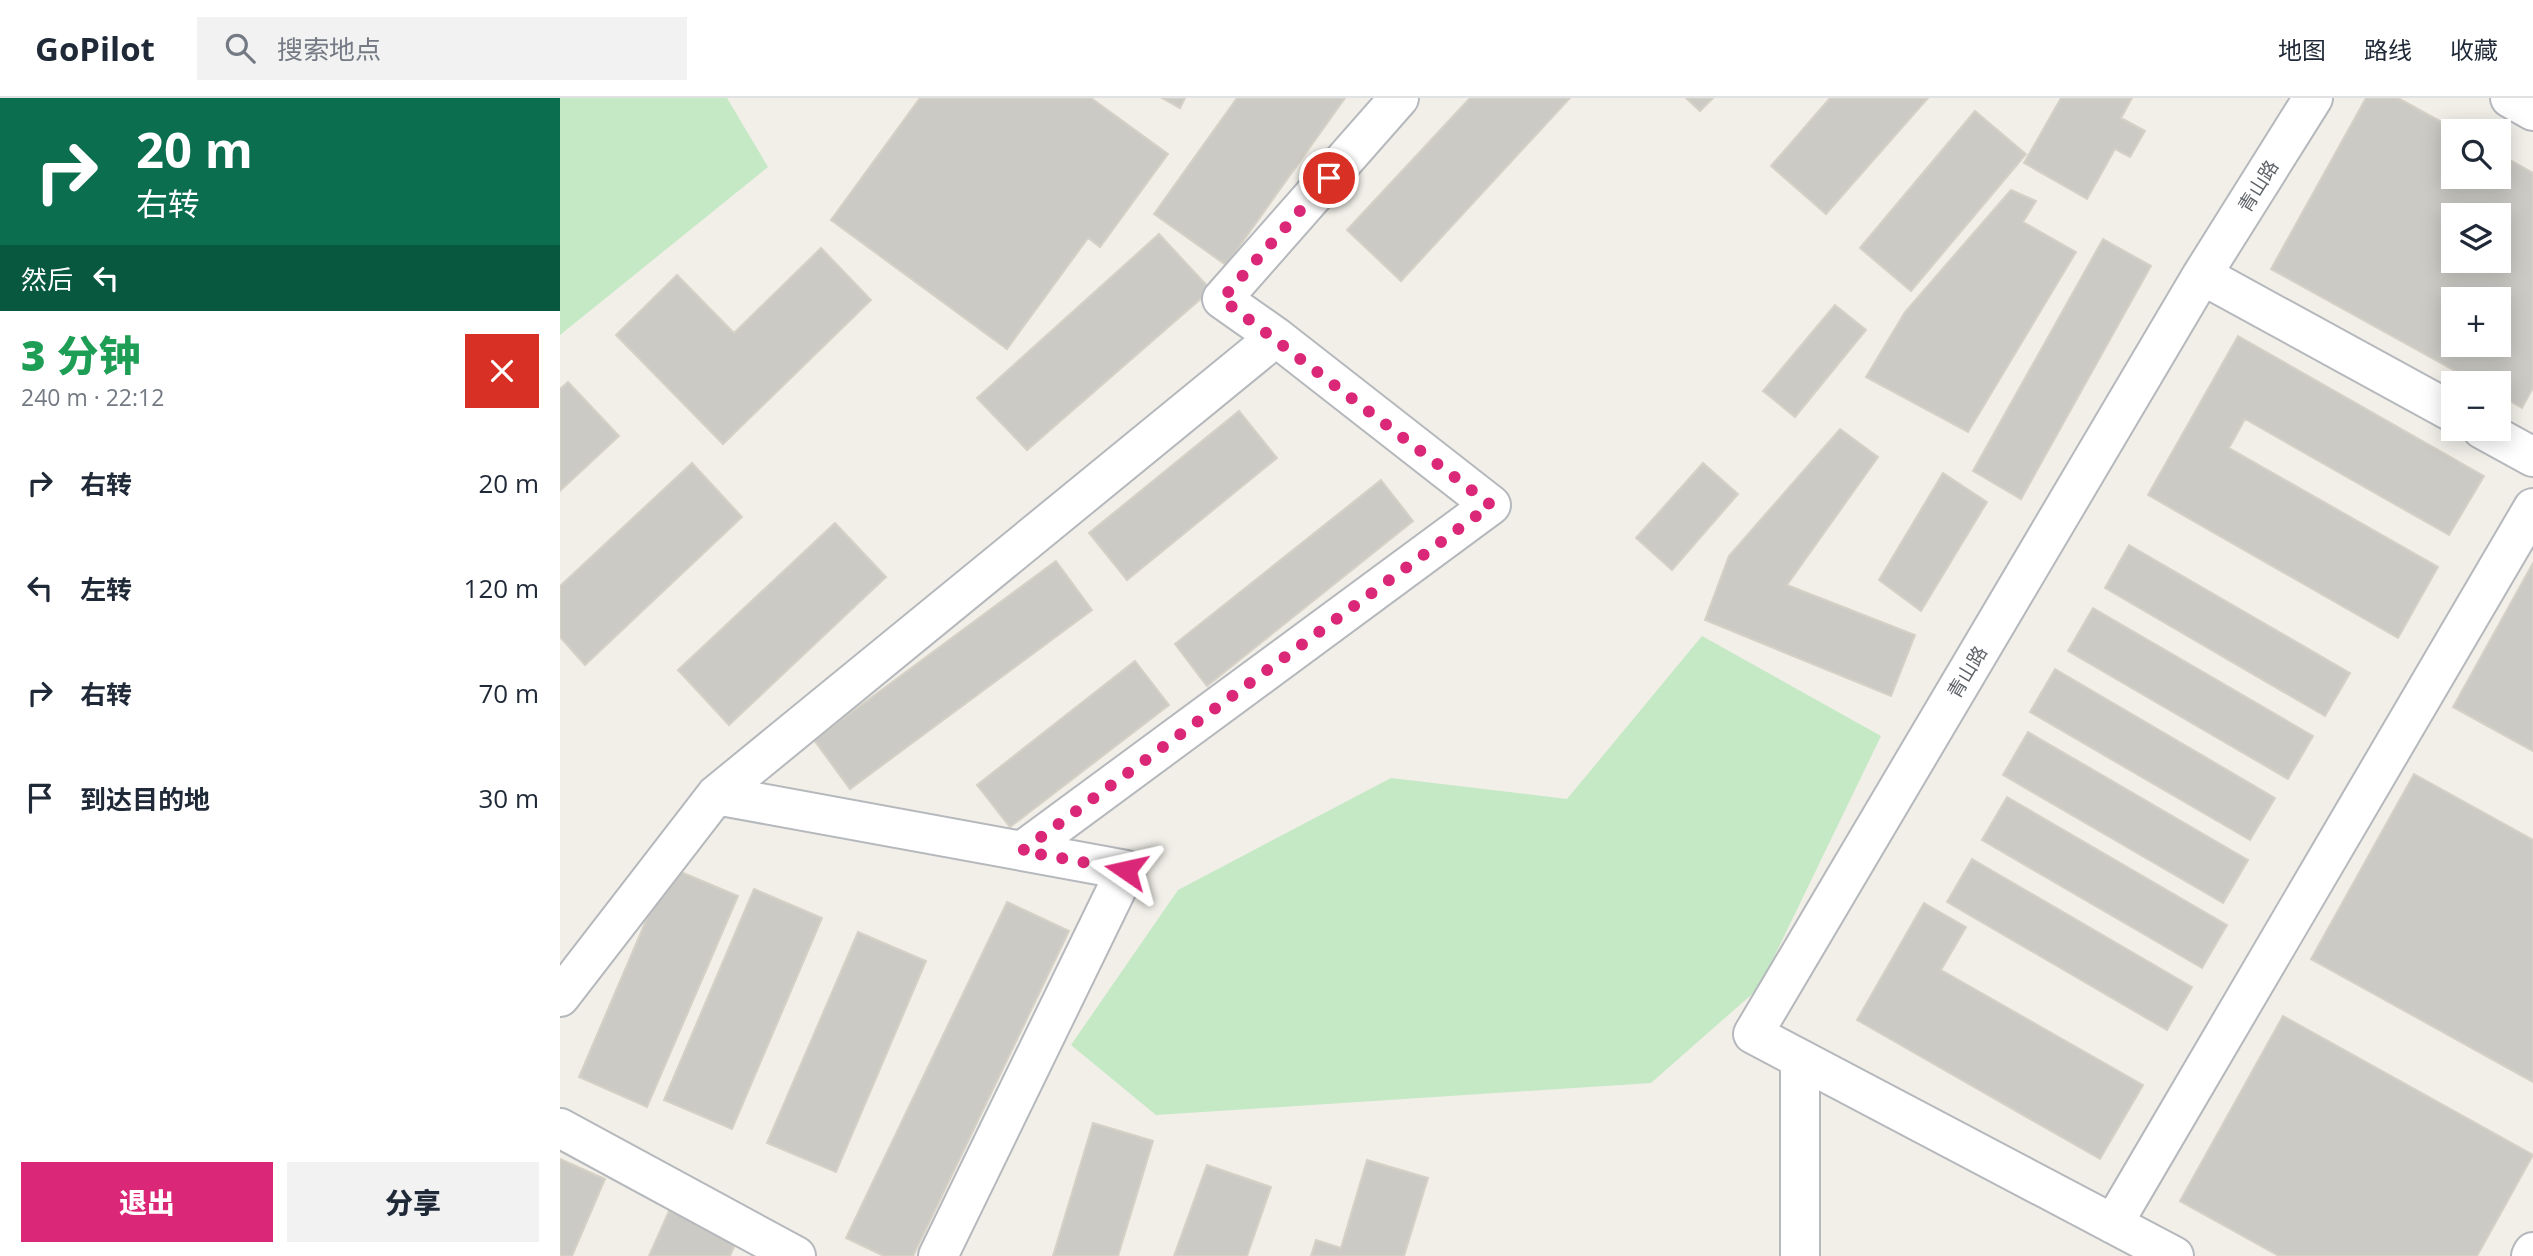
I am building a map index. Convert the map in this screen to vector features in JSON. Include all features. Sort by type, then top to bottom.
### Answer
[{"type":"street","points":[[1022,851],[1491,505],[1276,337],[1222,299],[1399,98]]},
{"type":"street","name":"青山路","points":[[1800,1059],[1753,1034],[2202,275],[2313,98]]},
{"type":"street","points":[[2510,98],[2533,111]]},
{"type":"street","points":[[2202,275],[2441,406]]},
{"type":"street","points":[[560,997],[716,795],[1276,337]]},
{"type":"street","points":[[2504,441],[2533,457]]},
{"type":"street","points":[[2113,1224],[2533,508]]},
{"type":"street","points":[[716,795],[1126,870],[938,1256]]},
{"type":"street","points":[[1800,1256],[1800,1059],[2174,1256]]},
{"type":"street","points":[[560,1128],[796,1256]]},
{"type":"green space","points":[[560,98],[727,98],[768,167],[560,335]]},
{"type":"green space","points":[[1702,636],[1881,736],[1759,988],[1651,1083],[1156,1115],[1071,1045],[1178,890],[1391,778],[1567,799]]},
{"type":"building","points":[[920,98],[1091,98],[1168,154],[1100,247],[1088,238],[1007,349],[831,220]]},
{"type":"building","points":[[1162,98],[1185,98],[1180,108]]},
{"type":"building","points":[[1237,98],[1345,98],[1226,265],[1154,214]]},
{"type":"building","points":[[1470,98],[1570,98],[1401,281],[1347,230]]},
{"type":"building","points":[[1686,98],[1713,98],[1700,111]]},
{"type":"building","points":[[1830,98],[1928,98],[1826,214],[1771,166]]},
{"type":"building","points":[[2061,98],[2132,98],[2121,118],[2145,131],[2130,157],[2115,149],[2087,199],[2024,163]]},
{"type":"building","points":[[2366,98],[2398,98],[2441,122],[2441,189],[2511,189],[2511,161],[2533,173],[2533,388],[2522,408],[2511,402],[2511,371],[2455,371],[2271,269]]},
{"type":"building","points":[[1975,111],[2026,154],[1911,291],[1860,248]]},
{"type":"building","points":[[2011,190],[2036,201],[2023,222],[2076,252],[1968,432],[1866,377],[1905,312]]},
{"type":"building","points":[[1159,234],[1211,290],[1027,450],[977,398]]},
{"type":"building","points":[[2103,239],[2151,266],[2021,499],[1973,471]]},
{"type":"building","points":[[821,248],[871,300],[723,444],[616,335],[677,275],[734,333]]},
{"type":"building","points":[[1835,305],[1866,330],[1795,417],[1763,391]]},
{"type":"building","points":[[2238,336],[2484,476],[2449,535],[2245,419],[2229,448],[2438,567],[2398,638],[2148,495]]},
{"type":"building","points":[[568,382],[619,436],[560,491],[560,389]]},
{"type":"building","points":[[1239,411],[1277,458],[1127,580],[1089,533]]},
{"type":"building","points":[[1840,429],[1878,457],[1787,585],[1915,635],[1891,696],[1705,620],[1729,556]]},
{"type":"building","points":[[692,463],[742,517],[585,665],[560,637],[560,586]]},
{"type":"building","points":[[1703,463],[1738,494],[1672,570],[1636,538]]},
{"type":"building","points":[[1943,473],[1987,502],[1921,611],[1879,580]]},
{"type":"building","points":[[1381,480],[1413,521],[1207,686],[1175,644]]},
{"type":"building","points":[[835,523],[886,577],[729,725],[678,670]]},
{"type":"building","points":[[2129,545],[2350,673],[2325,716],[2105,588]]},
{"type":"building","points":[[1056,561],[1092,610],[850,789],[814,740]]},
{"type":"building","points":[[2533,563],[2533,751],[2453,707]]},
{"type":"building","points":[[2093,608],[2313,736],[2288,779],[2068,651]]},
{"type":"building","points":[[1135,661],[1169,705],[1010,827],[977,785]]},
{"type":"building","points":[[2055,669],[2275,798],[2250,840],[2030,712]]},
{"type":"building","points":[[2028,732],[2248,860],[2223,903],[2003,775]]},
{"type":"building","points":[[2414,774],[2533,840],[2533,1082],[2311,959]]},
{"type":"building","points":[[2007,797],[2227,925],[2202,968],[1982,840]]},
{"type":"building","points":[[1972,859],[2192,987],[2167,1030],[1947,902]]},
{"type":"building","points":[[669,867],[738,896],[647,1107],[579,1077]]},
{"type":"building","points":[[754,889],[822,918],[732,1129],[664,1100]]},
{"type":"building","points":[[1007,902],[1069,931],[913,1256],[884,1256],[846,1238]]},
{"type":"building","points":[[1924,903],[1966,927],[1941,970],[2143,1085],[2100,1159],[1857,1020]]},
{"type":"building","points":[[858,932],[926,961],[836,1172],[767,1143]]},
{"type":"building","points":[[2283,1016],[2533,1155],[2477,1256],[2279,1256],[2180,1201]]},
{"type":"building","points":[[1093,1123],[1153,1141],[1118,1256],[1053,1256]]},
{"type":"building","points":[[560,1159],[605,1179],[572,1256],[560,1256]]},
{"type":"building","points":[[1367,1160],[1428,1178],[1404,1256],[1311,1256],[1316,1240],[1341,1248]]},
{"type":"building","points":[[1207,1165],[1271,1187],[1247,1256],[1174,1256]]},
{"type":"building","points":[[669,1211],[737,1240],[730,1256],[649,1256]]},
{"type":"route","points":[[1126,870],[1022,851],[1491,505],[1276,337],[1222,299],[1329,178]]}]
